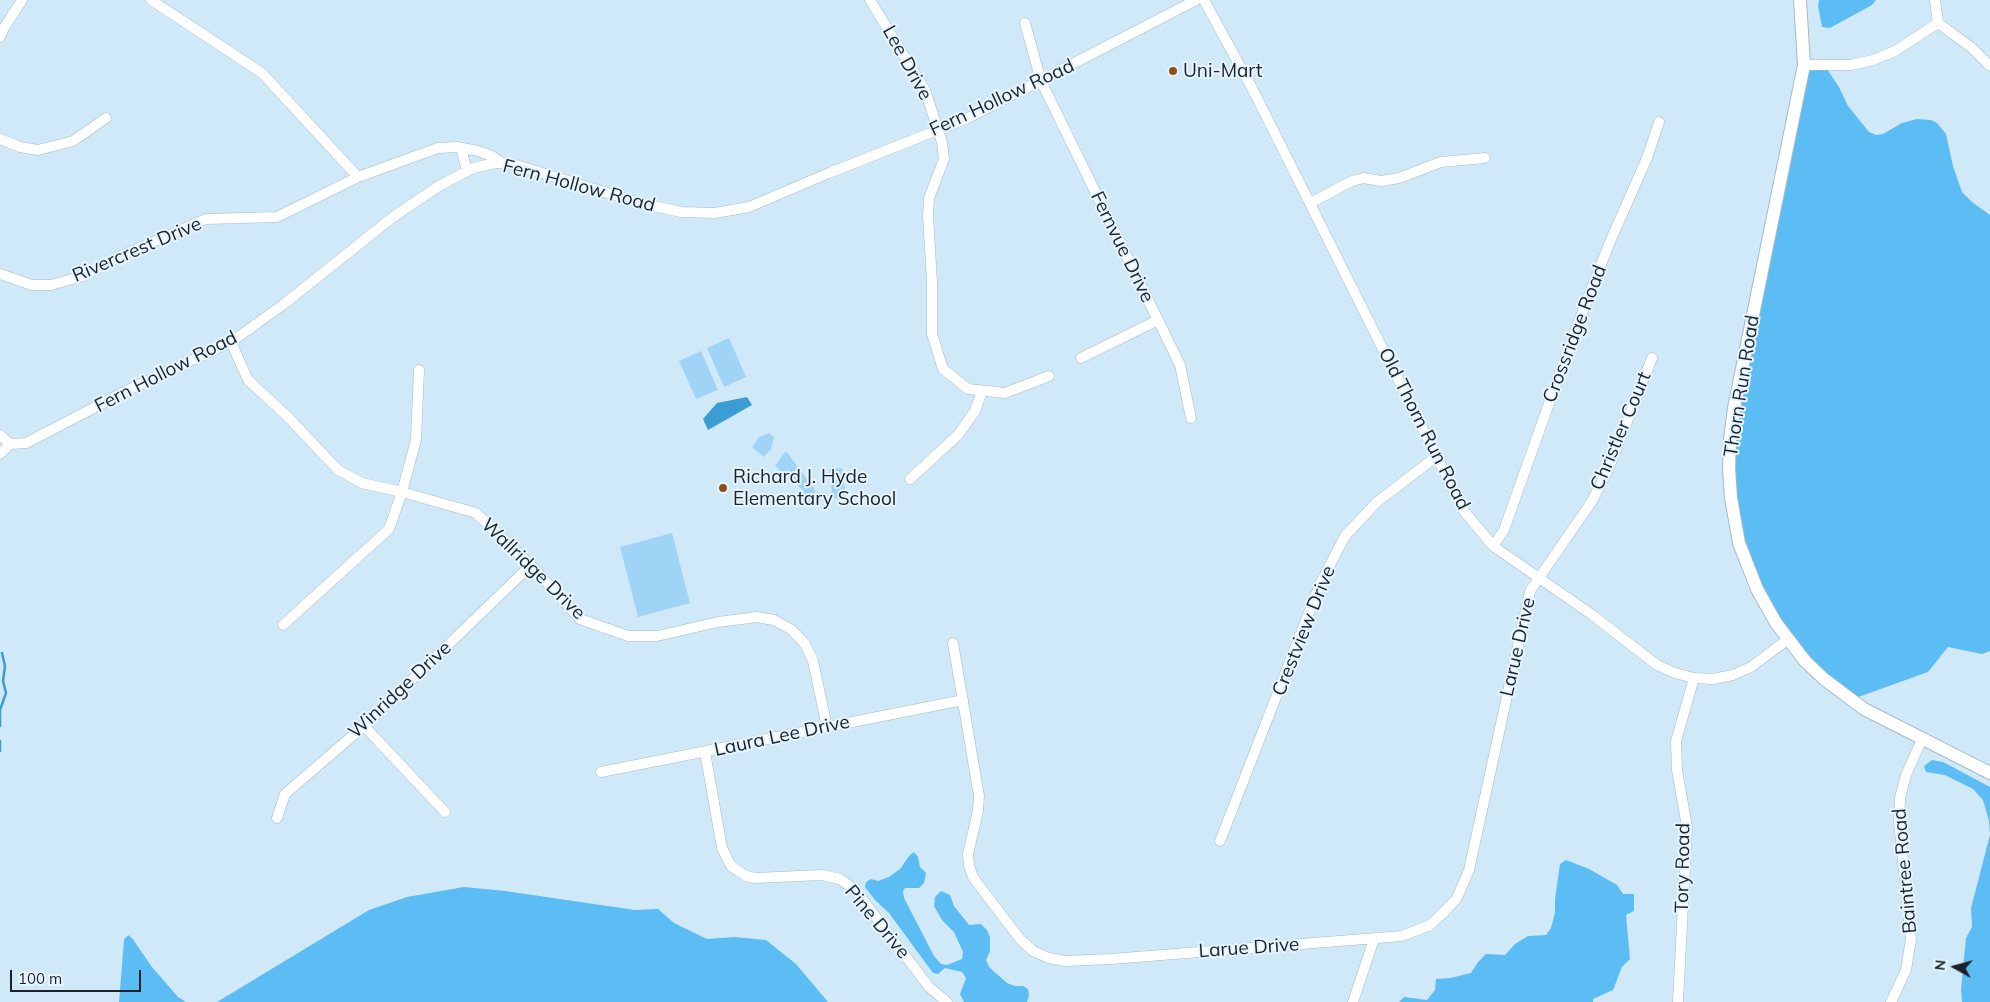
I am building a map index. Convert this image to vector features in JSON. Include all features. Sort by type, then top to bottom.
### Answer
[{"type":"street","points":[[0,37],[22,0]]},
{"type":"street","points":[[151,0],[262,73],[358,177]]},
{"type":"street","name":"Lee Drive","points":[[870,0],[925,90],[939,129],[944,159],[929,198],[928,216],[932,282],[932,334],[943,369],[968,389],[1006,393],[1049,376]]},
{"type":"street","name":"Fern Hollow Road","points":[[10,444],[26,443],[128,390],[231,342],[284,304],[393,217],[439,186],[481,165],[502,163],[534,170],[640,203],[681,212],[715,213],[749,207],[968,118],[1196,0]]},
{"type":"street","name":"Old Thorn Run Road","points":[[1204,0],[1253,90],[1464,511],[1493,546],[1591,614],[1658,665],[1675,673],[1694,678],[1713,679],[1733,675],[1751,667],[1787,640]]},
{"type":"street","name":"Thorn Run Road","points":[[1800,0],[1804,65],[1734,408],[1730,439],[1729,468],[1735,523],[1747,566],[1766,607],[1787,640],[1824,679],[1850,700],[1990,774]]},
{"type":"street","points":[[1935,0],[1938,23],[1972,48],[1990,66]]},
{"type":"street","name":"Fernvue Drive","points":[[1025,22],[1041,81],[1180,365],[1191,418]]},
{"type":"street","points":[[1804,65],[1838,66],[1874,60],[1906,45],[1938,23]]},
{"type":"street","points":[[0,139],[20,147],[38,150],[73,141],[106,118]]},
{"type":"street","name":"Crossridge Road","points":[[1493,546],[1504,530],[1573,338],[1659,122]]},
{"type":"street","name":"Rivercrest Drive","points":[[0,274],[32,285],[51,285],[83,276],[118,257],[206,220],[277,217],[358,177],[428,151],[447,147],[461,148],[486,154],[502,163]]},
{"type":"street","points":[[461,148],[467,171]]},
{"type":"street","points":[[1310,203],[1352,181],[1364,178],[1381,181],[1400,178],[1441,162],[1485,158]]},
{"type":"street","points":[[1080,358],[1158,320]]},
{"type":"street","name":"Wallridge Drive","points":[[231,342],[248,380],[288,417],[338,470],[362,483],[476,513],[531,565],[580,619],[628,636],[657,636],[749,617],[766,618],[784,624],[800,637],[809,653],[827,727]]},
{"type":"street","name":"Christler Court","points":[[1539,578],[1592,501],[1608,470],[1652,358]]},
{"type":"street","points":[[283,625],[389,529],[402,492],[416,440],[419,370]]},
{"type":"street","points":[[910,479],[958,435],[975,411],[982,391]]},
{"type":"street","points":[[0,434],[10,444],[0,454]]},
{"type":"street","name":"Crestview Drive","points":[[1220,841],[1320,584],[1345,536],[1377,502],[1437,456]]},
{"type":"street","name":"Winridge Drive","points":[[277,818],[285,794],[364,726],[531,565]]},
{"type":"street","name":"Larue Drive","points":[[952,643],[979,796],[978,811],[968,854],[969,866],[973,876],[990,900],[1020,939],[1033,952],[1057,960],[1082,961],[1402,936],[1430,925],[1457,898],[1469,870],[1530,591],[1539,578]]},
{"type":"street","name":"Tory Road","points":[[1678,1002],[1687,827],[1677,770],[1676,741],[1694,678]]},
{"type":"street","name":"Laura Lee Drive","points":[[601,772],[963,700]]},
{"type":"street","points":[[364,726],[445,812]]},
{"type":"street","name":"Baintree Road","points":[[1891,1002],[1906,970],[1912,939],[1900,834],[1900,798],[1906,775],[1922,739]]},
{"type":"street","name":"Pine Drive","points":[[705,752],[722,848],[731,866],[746,876],[755,878],[822,876],[840,878],[856,891],[929,987],[947,1002]]},
{"type":"street","points":[[1353,1002],[1374,939]]},
{"type":"shaded area","points":[[1819,0],[1876,0],[1872,5],[1830,28],[1822,27],[1818,6]]},
{"type":"shaded area","points":[[1804,65],[1825,66],[1839,87],[1848,106],[1869,132],[1876,135],[1883,134],[1902,123],[1917,119],[1931,120],[1937,123],[1946,134],[1953,166],[1962,192],[1990,215],[1990,651],[1982,654],[1948,647],[1928,672],[1850,700],[1805,661],[1747,566],[1729,468]]},
{"type":"shaded area","points":[[729,338],[746,377],[724,387],[707,348]]},
{"type":"shaded area","points":[[701,351],[718,390],[696,399],[679,361]]},
{"type":"shaded area","points":[[747,397],[752,405],[708,430],[703,419],[717,403]]},
{"type":"shaded area","points":[[770,433],[774,438],[771,449],[764,457],[752,447],[759,437]]},
{"type":"shaded area","points":[[786,451],[815,490],[815,502],[804,502],[804,491],[775,466]]},
{"type":"shaded area","points":[[842,468],[846,497],[833,498],[829,469]]},
{"type":"shaded area","points":[[672,533],[690,603],[638,617],[620,547]]},
{"type":"shaded area","points":[[1932,760],[1943,762],[1990,787],[1990,835],[1989,821],[1983,800],[1973,789],[1945,775],[1926,772],[1924,766]]},
{"type":"shaded area","points":[[1990,835],[1990,1002],[1962,1002],[1961,989],[1966,938],[1972,927],[1971,908]]},
{"type":"shaded area","points":[[914,852],[918,857],[920,867],[926,873],[924,883],[919,888],[905,888],[903,891],[904,898],[934,956],[941,964],[947,965],[962,959],[963,952],[954,932],[942,920],[934,906],[935,897],[941,891],[950,895],[954,906],[969,925],[981,924],[987,930],[990,937],[990,951],[986,960],[989,967],[1007,983],[1023,986],[1028,989],[1027,1002],[964,1002],[960,994],[966,978],[962,972],[945,968],[938,974],[933,973],[889,913],[865,887],[866,882],[871,879],[878,881],[889,877],[900,869]]},
{"type":"shaded area","points":[[1566,860],[1589,869],[1617,885],[1623,894],[1634,894],[1634,911],[1626,915],[1630,959],[1622,967],[1613,990],[1593,999],[1593,1002],[1399,1002],[1404,997],[1427,1000],[1435,990],[1436,979],[1471,973],[1486,954],[1505,955],[1515,944],[1528,936],[1546,935],[1551,928],[1555,913],[1560,864]]},
{"type":"shaded area","points":[[464,887],[505,891],[635,910],[658,909],[674,923],[707,939],[734,937],[766,940],[796,964],[828,1002],[217,1002],[369,910],[407,897]]},
{"type":"shaded area","points":[[128,935],[152,967],[178,997],[186,1002],[119,1002],[124,940]]},
{"type":"waterway","points":[[0,726],[0,710],[6,693],[3,681],[5,666],[2,653]]},
{"type":"waterway","points":[[0,741],[0,751]]},
{"type":"place","name":"Uni-Mart","points":[[1173,71]]},
{"type":"place","name":"Richard J. Hyde Elementary School","points":[[723,488]]}]
